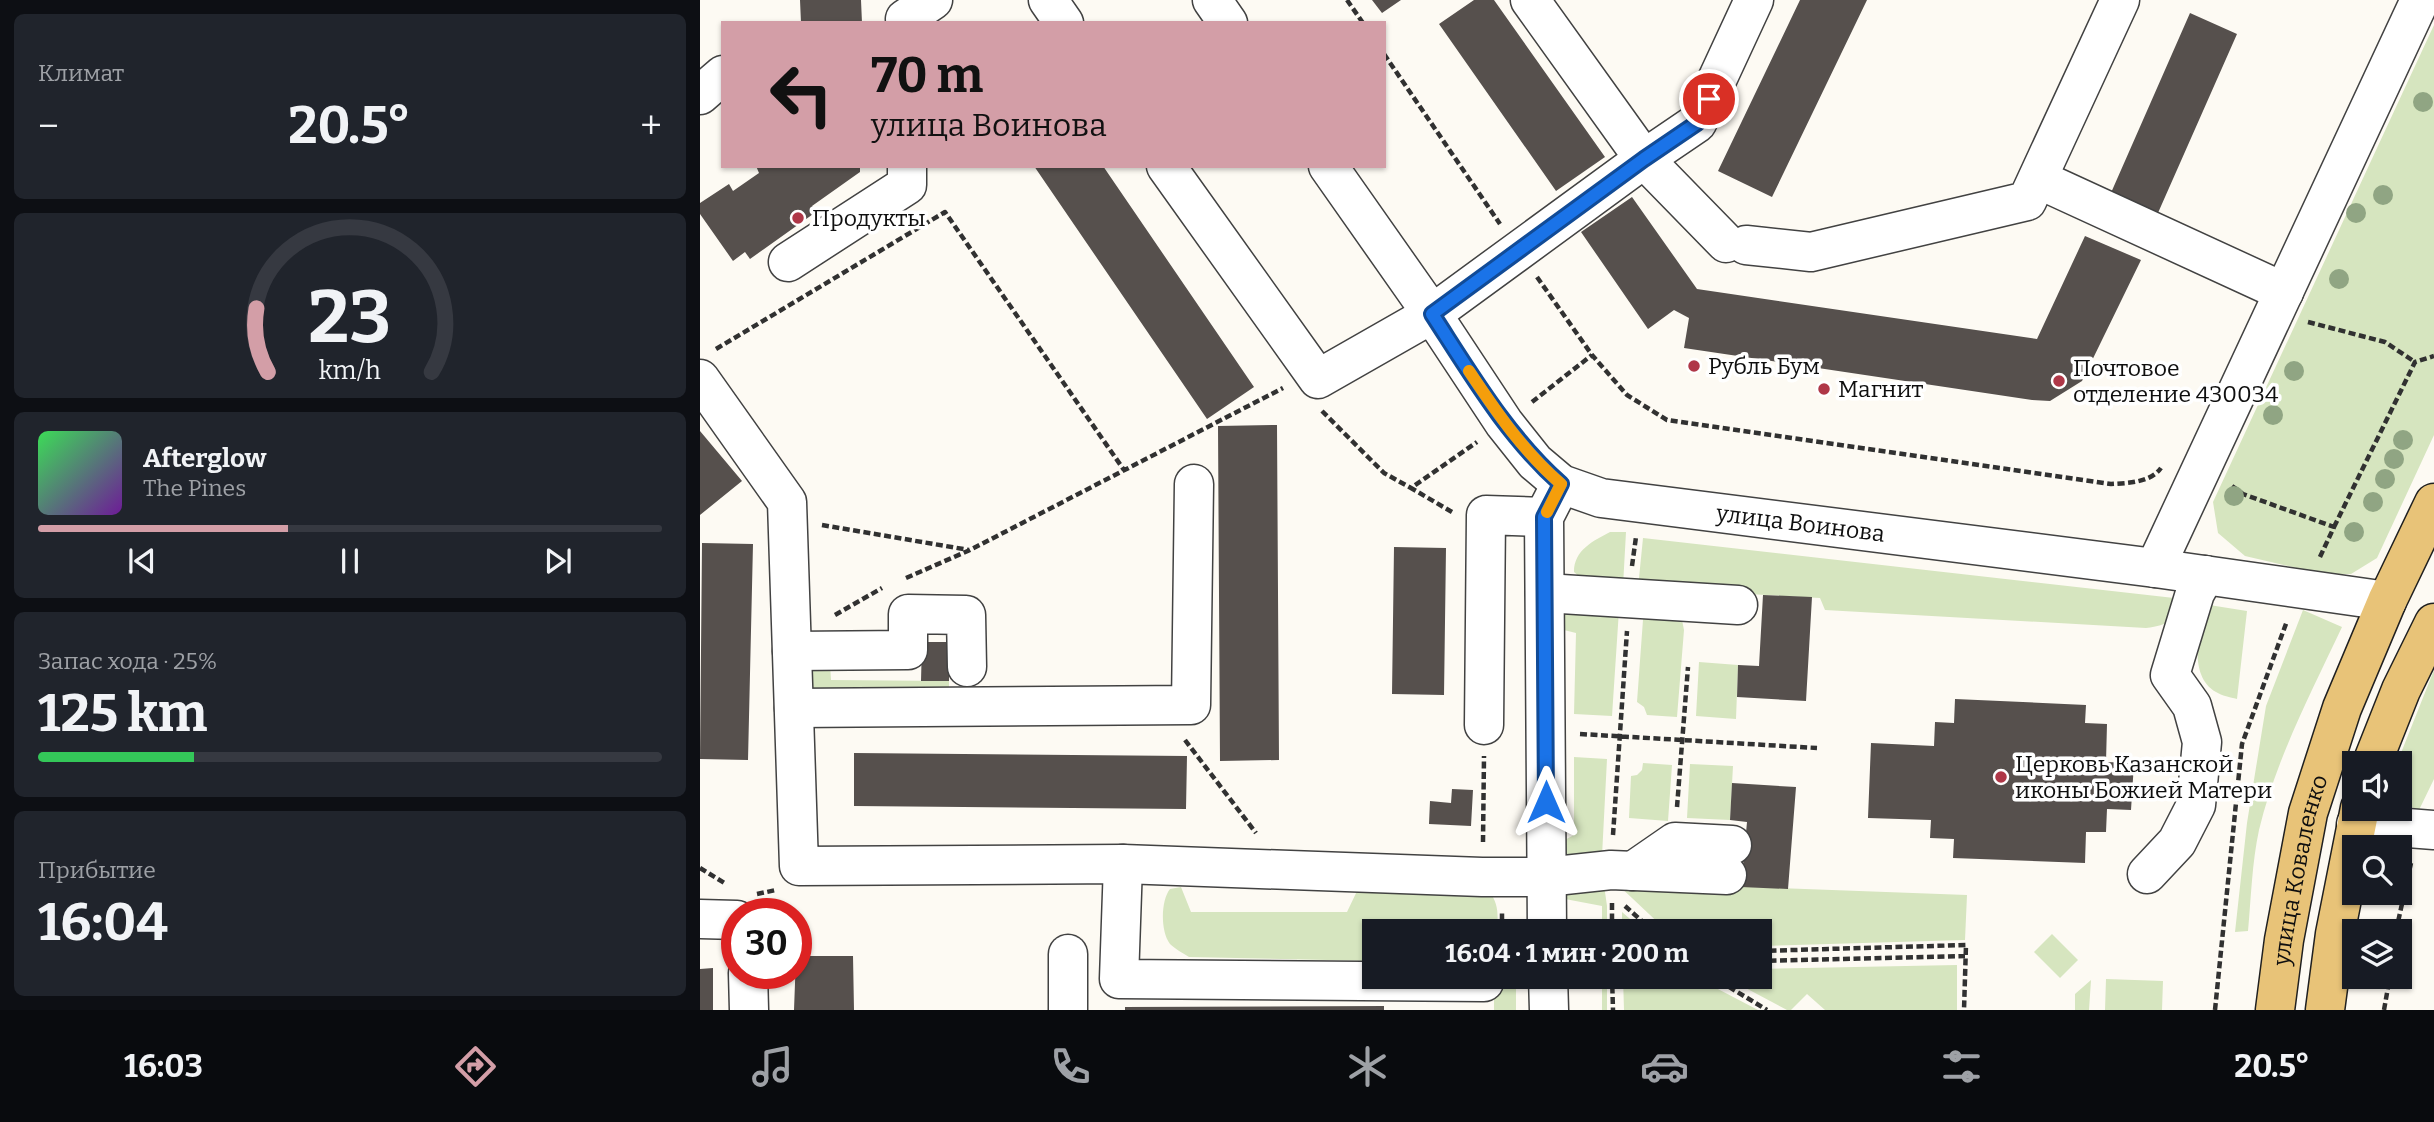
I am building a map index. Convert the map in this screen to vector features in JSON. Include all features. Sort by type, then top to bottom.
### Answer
[{"type":"main road","name":"улица Коваленко","points":[[2275,1010],[2284,940],[2308,813],[2342,708],[2386,601],[2434,503]]},
{"type":"main road","name":"улица Воинова","points":[[2386,601],[2434,606]]},
{"type":"main road","points":[[2377,751],[2401,690],[2434,622]]},
{"type":"main road","points":[[2308,813],[2342,815]]},
{"type":"main road","name":"улица Коваленко","points":[[2325,1010],[2335,934],[2357,821]]},
{"type":"street","points":[[1048,0],[1063,21]]},
{"type":"street","points":[[1212,0],[1227,21]]},
{"type":"street","points":[[1530,0],[1644,159],[1736,244],[1811,252],[2027,201],[2120,0]]},
{"type":"street","points":[[1167,168],[1319,394],[1697,123],[1754,0]]},
{"type":"street","points":[[2155,568],[2420,0]]},
{"type":"street","points":[[700,95],[721,77]]},
{"type":"street","points":[[788,262],[907,185],[907,168]]},
{"type":"street","name":"улица Воинова","points":[[1329,168],[1432,314],[1504,424],[1535,462],[1553,501],[1601,498],[2155,568],[2386,601]]},
{"type":"street","points":[[2038,179],[2279,303]]},
{"type":"street","points":[[706,366],[787,502],[799,866],[1123,864],[1546,877],[1729,860],[1675,842],[1619,869]]},
{"type":"street","points":[[794,708],[1191,705],[1194,484]]},
{"type":"street","points":[[1484,725],[1472,516],[1553,501],[1545,593],[1547,919]]},
{"type":"street","points":[[2147,874],[2177,842],[2196,805],[2202,742],[2192,706],[2170,675],[2195,593],[2205,575]]},
{"type":"street","points":[[1545,593],[1738,605]]},
{"type":"street","points":[[792,647],[908,650],[908,614],[966,615],[967,667]]},
{"type":"street","points":[[2383,821],[2434,831]]},
{"type":"street","points":[[1123,864],[1119,995],[1362,986]]},
{"type":"street","points":[[700,919],[721,914]]},
{"type":"street","points":[[1068,954],[1068,1010]]},
{"type":"street","points":[[748,989],[749,1010]]},
{"type":"street","points":[[1548,989],[1549,1010]]},
{"type":"path","points":[[1347,0],[1362,21]]},
{"type":"path","points":[[1386,57],[1601,365],[1627,395],[1667,420],[2111,484],[2135,482],[2157,473],[2165,463]]},
{"type":"path","points":[[706,366],[945,212],[1124,470]]},
{"type":"path","points":[[2279,303],[2385,342],[2414,362]]},
{"type":"path","points":[[2215,1010],[2242,744],[2291,612],[2414,362],[2434,356]]},
{"type":"path","points":[[906,578],[970,550],[1293,383],[1319,394],[1384,473],[1411,488]]},
{"type":"path","points":[[2203,465],[2244,494],[2334,527]]},
{"type":"path","points":[[787,520],[970,550]]},
{"type":"path","points":[[792,647],[867,595],[893,583]]},
{"type":"path","points":[[1629,597],[1620,736],[1619,869],[1646,919]]},
{"type":"path","points":[[1675,842],[1688,667]]},
{"type":"path","points":[[1159,705],[1262,840]]},
{"type":"path","points":[[1482,877],[1484,725]]},
{"type":"path","points":[[1545,728],[1577,734],[1817,748]]},
{"type":"path","points":[[763,898],[787,887]]},
{"type":"path","points":[[1772,951],[1966,945],[1964,1010]]},
{"type":"path","points":[[1772,961],[1965,956]]},
{"type":"path","points":[[1612,989],[1613,1010]]},
{"type":"path","points":[[1732,989],[1767,1010]]},
{"type":"path","points":[[2384,1010],[2387,989]]},
{"type":"green space","points":[[2434,25],[2434,435],[2377,558],[2351,574],[2322,574],[2245,556],[2218,533],[2213,502]]},
{"type":"green space","points":[[1610,532],[1626,532],[1623,586],[1581,578],[1574,572],[1581,552]]},
{"type":"green space","points":[[1643,538],[2183,599],[2170,620],[2146,628],[1825,610],[1820,598],[1638,588]]},
{"type":"green space","points":[[2203,604],[2247,611],[2237,699],[2216,692],[2201,675],[2198,639]]},
{"type":"green space","points":[[1644,606],[1682,620],[1684,630],[1677,717],[1647,715],[1644,707],[1637,702]]},
{"type":"green space","points":[[1619,610],[1612,716],[1574,714],[1576,633],[1564,630],[1562,617],[1568,611]]},
{"type":"green space","points":[[2303,610],[2342,627],[2295,727],[2275,778],[2259,830],[2248,931],[2235,932],[2247,823],[2266,706]]},
{"type":"green space","points":[[1699,662],[1738,665],[1736,719],[1696,716]]},
{"type":"green space","points":[[830,664],[831,680],[949,681],[949,696],[815,694],[811,688],[811,670]]},
{"type":"green space","points":[[2434,670],[2434,779],[2419,810],[2412,807],[2412,751],[2402,751]]},
{"type":"green space","points":[[1574,757],[1607,759],[1602,856],[1567,854],[1559,843],[1574,835]]},
{"type":"green space","points":[[1643,763],[1672,765],[1668,821],[1629,818],[1631,776],[1642,770]]},
{"type":"green space","points":[[1690,764],[1733,766],[1730,820],[1687,818]]},
{"type":"green space","points":[[1603,878],[1607,919],[1602,919],[1602,906],[1565,899],[1568,883]]},
{"type":"green space","points":[[1615,882],[1967,895],[1965,940],[1772,946],[1772,919],[1654,919]]},
{"type":"green space","points":[[1181,887],[1191,912],[1347,912],[1358,889],[1489,891],[1496,905],[1498,919],[1362,919],[1362,961],[1189,957],[1170,944],[1163,924],[1163,908],[1170,889]]},
{"type":"green space","points":[[2052,934],[2078,960],[2060,978],[2034,952]]},
{"type":"green space","points":[[1957,965],[1957,1010],[1825,1010],[1807,994],[1791,1010],[1787,1010],[1748,989],[1772,989],[1772,969]]},
{"type":"green space","points":[[2106,979],[2163,981],[2162,1010],[2105,1010]]},
{"type":"green space","points":[[2091,980],[2089,1010],[2075,1010],[2075,994]]},
{"type":"green space","points":[[1494,989],[1516,989],[1516,1010],[1494,1010]]},
{"type":"green space","points":[[1602,989],[1607,989],[1607,1010],[1602,1010]]},
{"type":"green space","points":[[1623,989],[1718,989],[1758,1010],[1624,1010]]},
{"type":"building","points":[[800,0],[861,0],[862,21],[801,21]]},
{"type":"building","points":[[1372,0],[1401,0],[1382,13]]},
{"type":"building","points":[[1474,0],[1494,0],[1605,157],[1556,191],[1439,24]]},
{"type":"building","points":[[1800,0],[1867,0],[1772,197],[1718,171]]},
{"type":"building","points":[[2190,13],[2237,34],[2150,231],[2103,211]]},
{"type":"building","points":[[757,168],[860,168],[860,172],[812,206],[816,212],[750,259],[745,252],[733,261],[700,214],[700,203],[729,184],[733,191],[759,173]]},
{"type":"building","points":[[1035,168],[1104,168],[1254,387],[1207,419]]},
{"type":"building","points":[[1632,197],[1697,289],[2037,339],[2085,236],[2141,260],[2082,381],[2050,401],[2032,400],[1684,348],[1689,318],[1674,310],[1648,329],[1581,232]]},
{"type":"building","points":[[1277,425],[1279,760],[1220,761],[1218,426]]},
{"type":"building","points":[[700,431],[742,481],[700,515]]},
{"type":"building","points":[[702,543],[753,544],[748,760],[700,759]]},
{"type":"building","points":[[1394,547],[1446,548],[1444,695],[1392,694]]},
{"type":"building","points":[[1763,595],[1812,597],[1806,701],[1737,697],[1738,665],[1759,666]]},
{"type":"building","points":[[922,642],[949,642],[949,681],[921,681]]},
{"type":"building","name":"Церковь Казанской иконы Божией Матери","points":[[1955,699],[2086,705],[2085,723],[2107,724],[2106,762],[2134,763],[2131,810],[2107,809],[2106,832],[2086,832],[2085,863],[1953,858],[1954,839],[1930,838],[1931,820],[1868,818],[1871,743],[1934,746],[1935,722],[1954,723]]},
{"type":"building","points":[[854,753],[1187,756],[1186,809],[854,806]]},
{"type":"building","points":[[1732,783],[1796,787],[1788,889],[1741,887],[1747,822],[1730,820]]},
{"type":"building","points":[[1452,789],[1473,790],[1471,826],[1429,824],[1430,801],[1451,803]]},
{"type":"building","points":[[812,956],[853,956],[854,1010],[794,1010],[795,989],[812,989]]},
{"type":"building","points":[[713,968],[713,1010],[700,1010],[700,969]]},
{"type":"building","points":[[1384,1006],[1384,1010],[1125,1010],[1125,1007]]},
{"type":"slow traffic","points":[[1469,371],[1504,424],[1535,462],[1561,484],[1547,512]]},
{"type":"place","name":"Продукты","points":[[798,218]]},
{"type":"place","name":"Рубль Бум","points":[[1694,366]]},
{"type":"place","name":"Почтовое отделение 430034","points":[[2059,381]]},
{"type":"place","name":"Магнит","points":[[1824,389]]},
{"type":"place","name":"Церковь Казанской иконы Божией Матери","points":[[2001,777]]},
{"type":"route","points":[[1546,802],[1544,517],[1561,484],[1535,462],[1504,424],[1432,314],[1697,123],[1709,99]]}]
